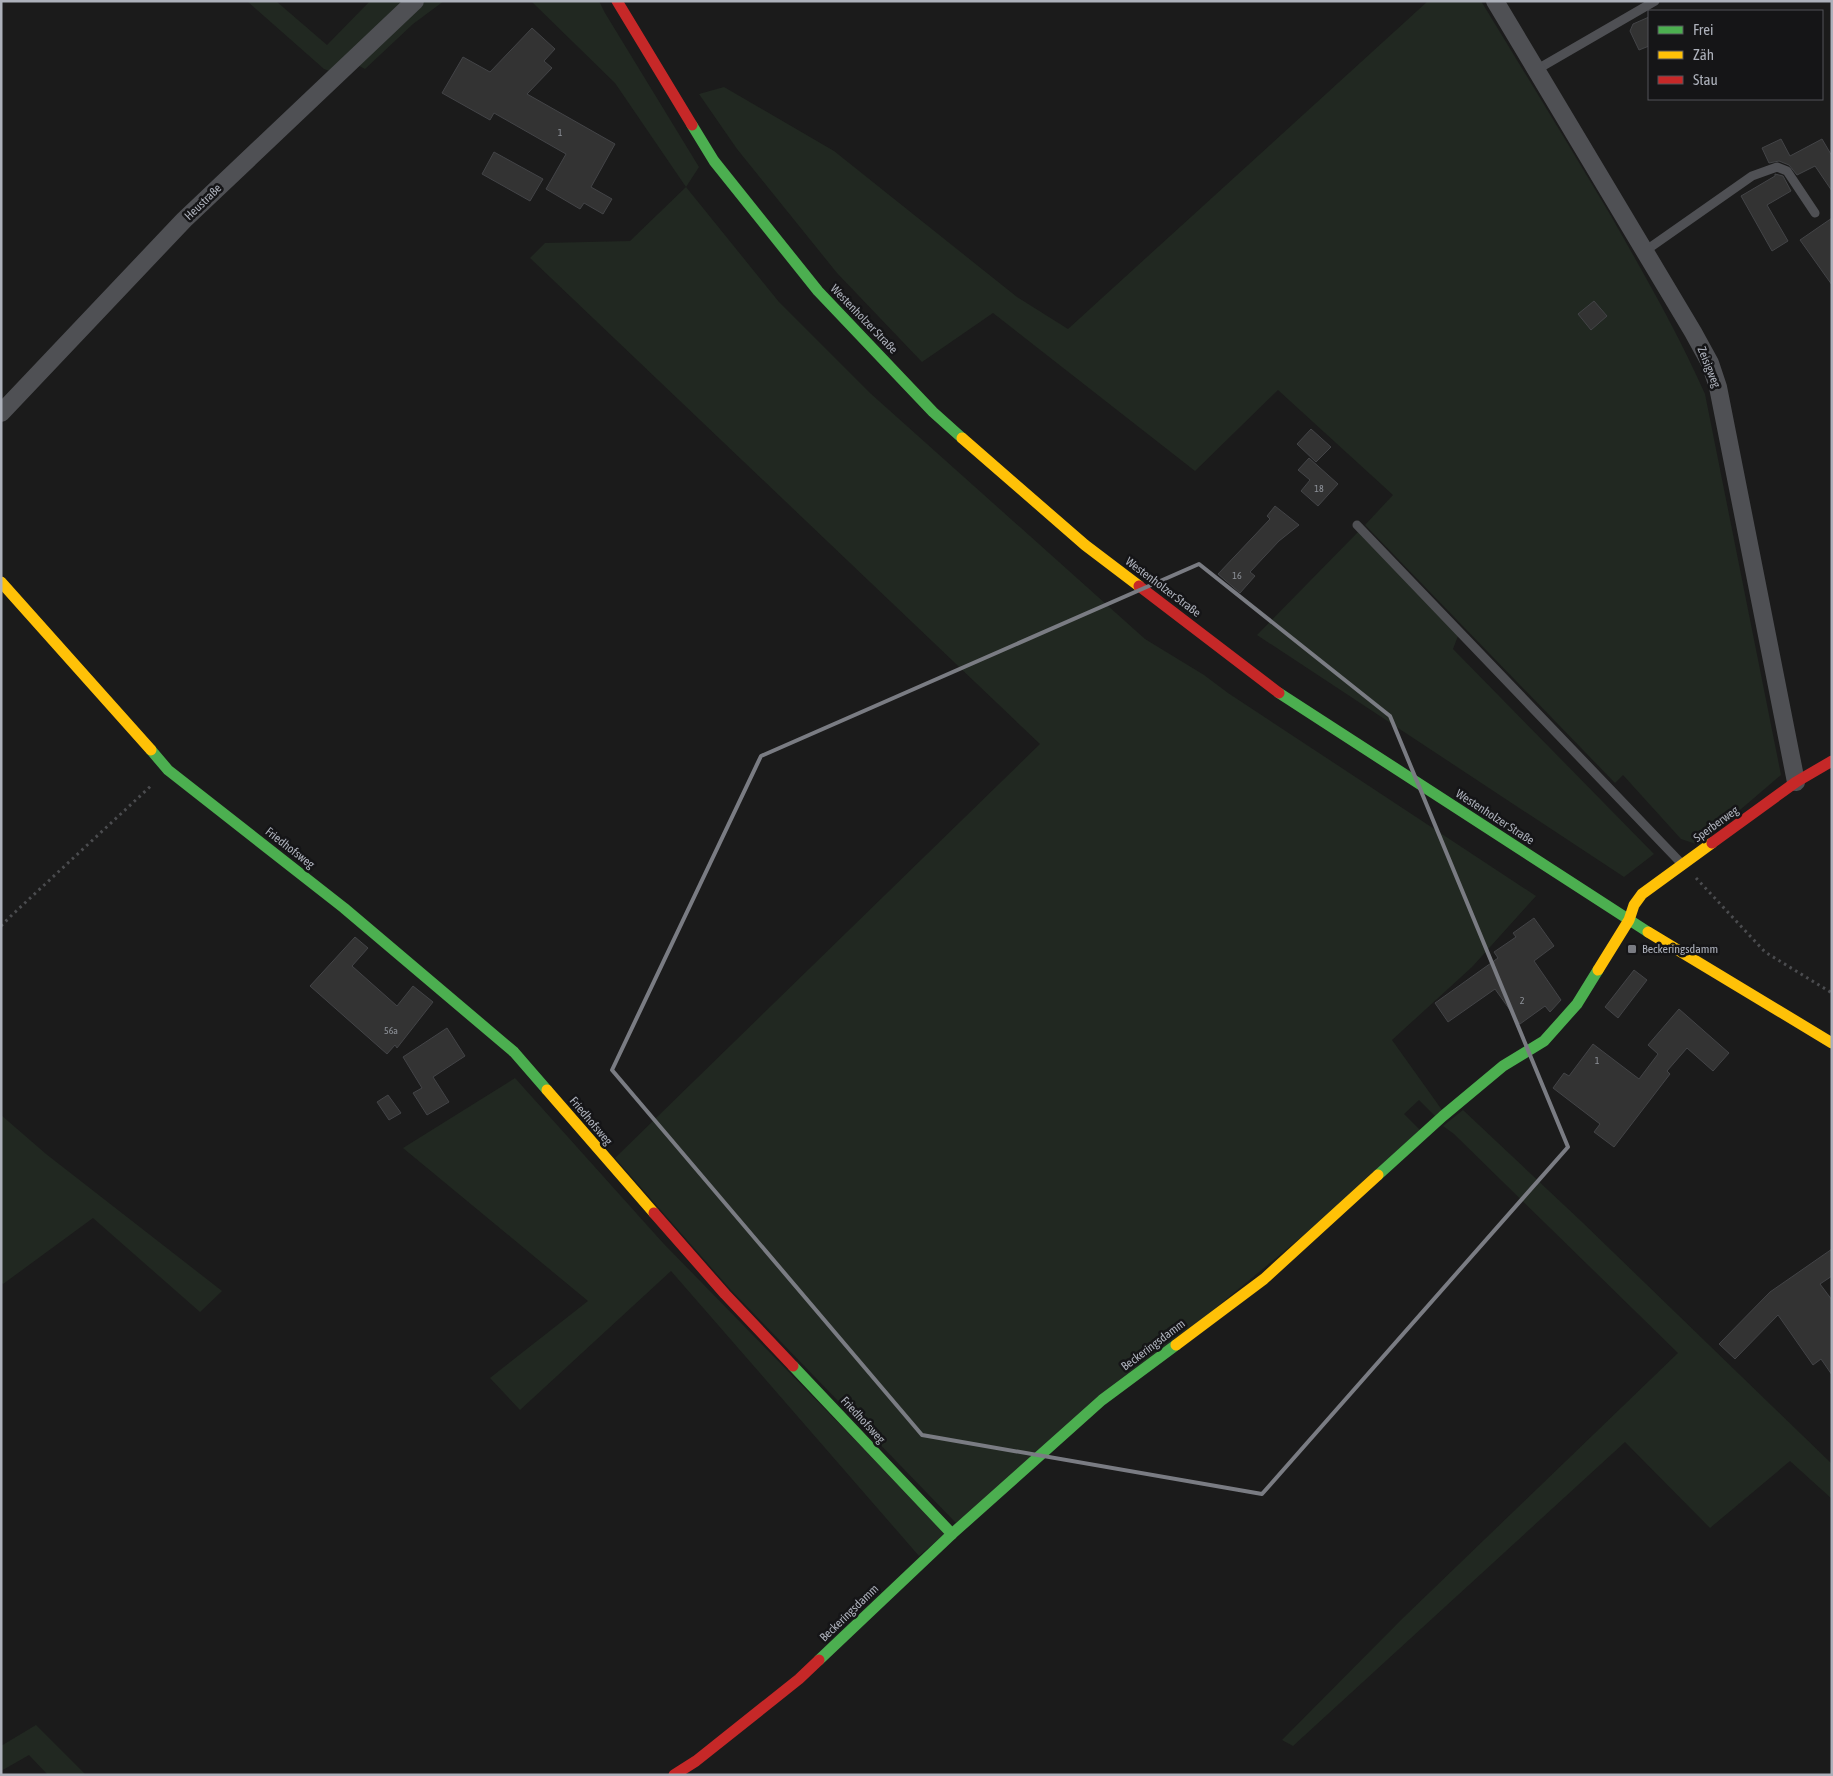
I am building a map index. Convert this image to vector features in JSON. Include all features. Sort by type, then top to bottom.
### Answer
[{"type":"street","name":"Heustraße","points":[[1,414],[184,220],[415,1]]},
{"type":"street","name":"Westenholzer Straße","points":[[617,1],[714,161],[818,291],[933,412],[1085,545],[1290,700],[1629,920],[1832,1043]]},
{"type":"street","name":"Zeisigweg","points":[[1495,1],[1706,355],[1718,387],[1796,782]]},
{"type":"street","name":"Friedhofsweg","points":[[1,582],[168,770],[344,908],[514,1052],[725,1294],[952,1534]]},
{"type":"street","name":"Sperberweg","points":[[1629,920],[1634,905],[1642,894],[1796,782],[1832,761]]},
{"type":"street","name":"Beckeringsdamm","points":[[674,1775],[696,1761],[799,1679],[952,1534],[1102,1400],[1264,1279],[1443,1116],[1503,1066],[1544,1041],[1577,1004],[1629,920]]},
{"type":"lane","points":[[1536,70],[1654,1]]},
{"type":"lane","points":[[1645,251],[1752,176],[1777,167],[1787,171],[1815,213]]},
{"type":"lane","points":[[1357,525],[1683,865]]},
{"type":"path","points":[[1,926],[168,770]]},
{"type":"path","points":[[1683,865],[1765,952],[1832,993]]},
{"type":"highlighted area","points":[[1199,564],[1390,716],[1568,1147],[1262,1494],[922,1435],[612,1070],[761,756]]},
{"type":"shaded area","points":[[247,1],[276,1],[327,45],[370,1],[444,1],[413,24],[365,69],[346,59],[332,72],[324,69]]},
{"type":"shaded area","points":[[531,1],[599,1],[699,167],[686,187],[615,83]]},
{"type":"shaded area","points":[[1428,1],[1481,1],[1611,216],[1672,326],[1705,394],[1781,775],[1699,845],[1681,839],[1623,775],[1615,783],[1365,525],[1393,495],[1278,390],[1195,471],[993,313],[922,362],[837,273],[737,149],[699,94],[724,87],[834,151],[1017,297],[1068,329]]},
{"type":"shaded area","points":[[686,187],[779,302],[870,393],[1145,639],[1204,675],[1228,693],[1536,896],[1472,967],[1392,1040],[1442,1110],[1435,1116],[1419,1100],[1404,1114],[1420,1130],[1305,1234],[956,1523],[730,1289],[615,1158],[1040,744],[530,258],[545,243],[630,241]]},
{"type":"shaded area","points":[[1358,532],[1458,636],[1453,649],[1654,854],[1624,877],[1257,635]]},
{"type":"shaded area","points":[[515,1078],[663,1243],[946,1533],[919,1556],[671,1271],[520,1410],[490,1378],[588,1301],[403,1148]]},
{"type":"shaded area","points":[[1463,1110],[1582,1222],[1832,1464],[1832,1499],[1790,1461],[1710,1528],[1625,1442],[1293,1746],[1282,1740],[1402,1619],[1678,1353],[1454,1134],[1443,1126]]},
{"type":"shaded area","points":[[1,1115],[46,1154],[222,1291],[200,1312],[93,1218],[3,1284],[1,1282]]},
{"type":"shaded area","points":[[36,1725],[86,1775],[48,1775],[29,1755],[1,1771],[1,1746]]},
{"type":"building","points":[[1648,17],[1648,46],[1639,50],[1630,31],[1633,24]]},
{"type":"building","points":[[532,28],[555,49],[544,61],[552,68],[527,94],[615,144],[591,187],[612,199],[603,214],[584,203],[580,209],[546,189],[566,154],[494,113],[490,120],[442,93],[463,57],[490,72]]},
{"type":"building","points":[[1781,139],[1790,156],[1822,139],[1832,156],[1832,191],[1815,166],[1797,175],[1789,165],[1779,161],[1769,163],[1762,148]]},
{"type":"building","points":[[494,152],[543,179],[530,201],[482,174]]},
{"type":"building","points":[[1775,174],[1783,176],[1791,191],[1767,205],[1788,241],[1772,251],[1741,196],[1775,176]]},
{"type":"building","points":[[1832,218],[1832,285],[1800,240]]},
{"type":"building","points":[[1594,301],[1607,316],[1591,330],[1578,314]]},
{"type":"building","points":[[1311,429],[1331,447],[1316,462],[1297,444]]},
{"type":"building","points":[[1309,458],[1338,484],[1318,506],[1301,491],[1310,480],[1298,470]]},
{"type":"building","points":[[1275,506],[1299,525],[1279,541],[1250,572],[1255,576],[1240,593],[1218,574],[1270,519],[1267,516]]},
{"type":"building","points":[[1534,918],[1554,946],[1534,961],[1561,1000],[1550,1012],[1545,1006],[1520,1024],[1495,989],[1448,1022],[1435,1003],[1498,958],[1494,952],[1516,937],[1513,933]]},
{"type":"building","points":[[355,937],[368,948],[352,966],[397,1006],[413,986],[433,1002],[397,1048],[395,1045],[387,1054],[310,986]]},
{"type":"building","points":[[1634,970],[1647,980],[1618,1018],[1605,1007]]},
{"type":"building","points":[[1679,1009],[1729,1053],[1713,1071],[1687,1048],[1667,1071],[1670,1074],[1614,1147],[1594,1132],[1600,1124],[1553,1088],[1564,1073],[1569,1076],[1593,1044],[1639,1079],[1658,1054],[1648,1045]]},
{"type":"building","points":[[447,1028],[465,1056],[433,1077],[449,1102],[427,1115],[413,1093],[422,1088],[403,1057]]},
{"type":"building","points":[[388,1095],[401,1113],[389,1120],[377,1102]]},
{"type":"building","points":[[1832,1249],[1832,1276],[1820,1284],[1832,1300],[1832,1375],[1821,1359],[1813,1365],[1778,1315],[1735,1359],[1719,1344],[1770,1292]]},
{"type":"traffic: fast","points":[[692,125],[714,161],[818,291],[933,412],[962,438]]},
{"type":"traffic: fast","points":[[1279,693],[1648,932]]},
{"type":"traffic: fast","points":[[151,750],[168,770],[344,908],[514,1052],[547,1090]]},
{"type":"traffic: fast","points":[[1378,1175],[1443,1116],[1503,1066],[1544,1041],[1577,1004],[1598,970]]},
{"type":"traffic: fast","points":[[819,1660],[952,1534],[1102,1400],[1176,1345]]},
{"type":"traffic: fast","points":[[793,1366],[952,1534]]},
{"type":"traffic: slow","points":[[962,438],[1085,545],[1139,586]]},
{"type":"traffic: slow","points":[[1,582],[151,750]]},
{"type":"traffic: slow","points":[[1598,970],[1629,920],[1634,905],[1642,894],[1712,843]]},
{"type":"traffic: slow","points":[[1648,932],[1832,1043]]},
{"type":"traffic: slow","points":[[547,1090],[654,1213]]},
{"type":"traffic: slow","points":[[1176,1345],[1264,1279],[1378,1175]]},
{"type":"traffic: jam","points":[[617,1],[692,125]]},
{"type":"traffic: jam","points":[[1139,586],[1279,693]]},
{"type":"traffic: jam","points":[[1712,843],[1796,782],[1832,761]]},
{"type":"traffic: jam","points":[[654,1213],[725,1294],[793,1366]]},
{"type":"traffic: jam","points":[[674,1775],[696,1761],[799,1679],[819,1660]]},
{"type":"place","name":"Beckeringsdamm","points":[[1632,949]]}]
